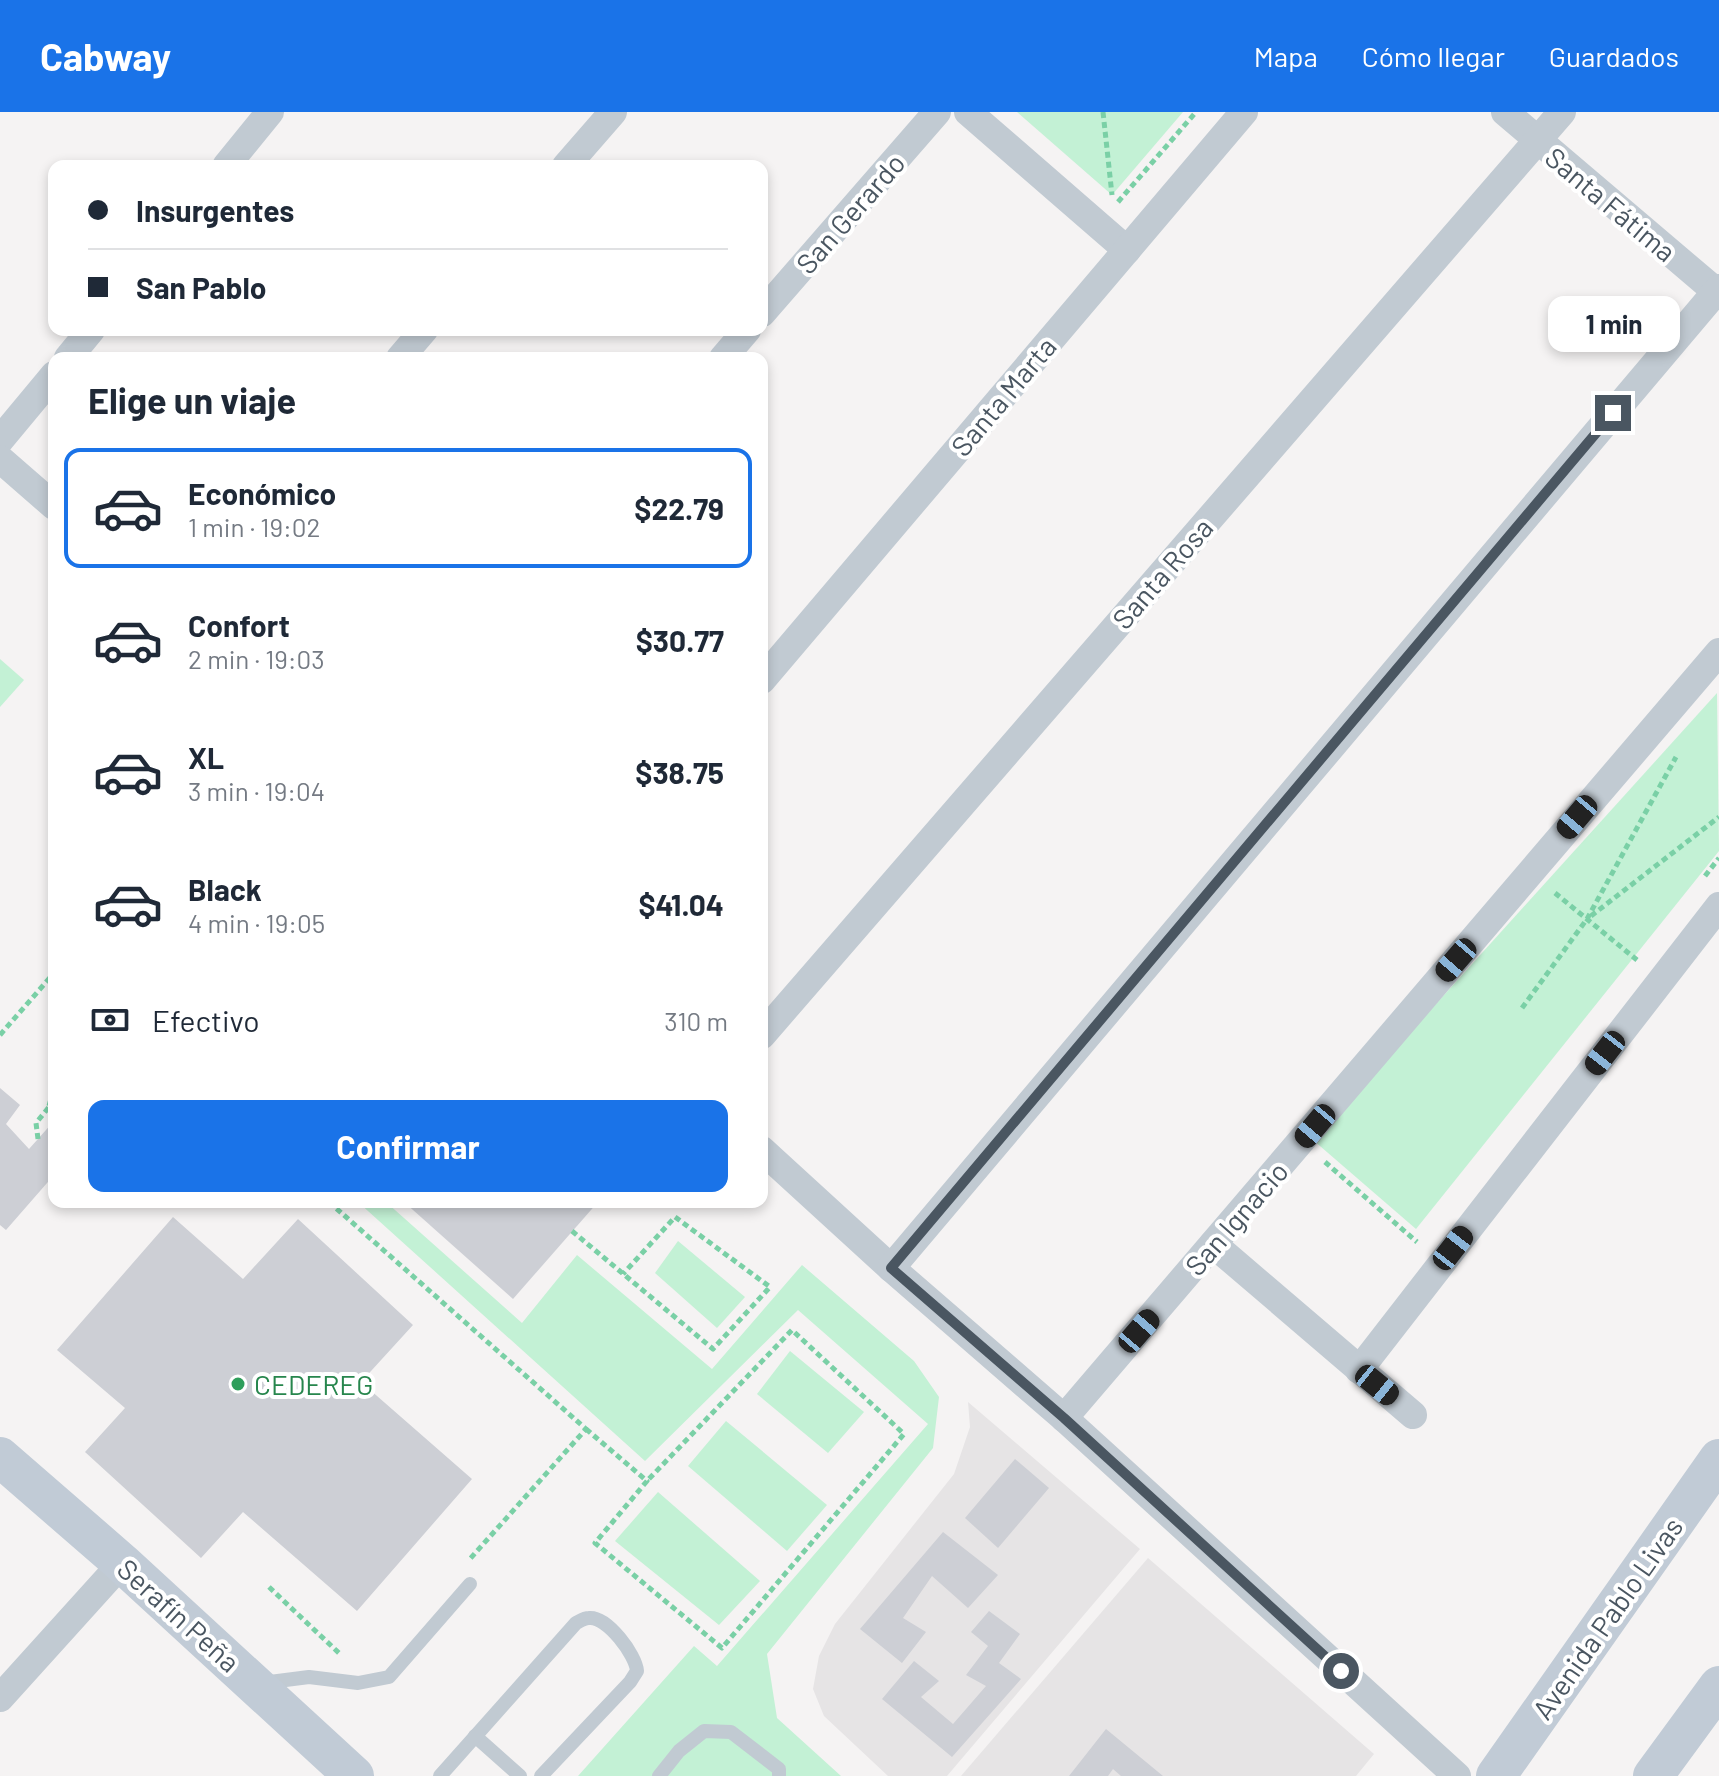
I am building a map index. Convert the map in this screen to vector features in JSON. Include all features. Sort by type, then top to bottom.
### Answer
[{"type":"main road","name":"Serafín Peña","points":[[0,1457],[122,1563],[354,1776]]},
{"type":"main road","name":"Avenida Pablo Livas","points":[[1496,1776],[1719,1459]]},
{"type":"main road","points":[[1653,1776],[1719,1686]]},
{"type":"street","points":[[231,160],[270,112]]},
{"type":"street","points":[[571,160],[613,112]]},
{"type":"street","name":"San Gerardo","points":[[768,306],[937,112]]},
{"type":"street","points":[[968,112],[1127,250]]},
{"type":"street","name":"Santa Marta","points":[[768,673],[1244,112]]},
{"type":"street","name":"Santa Fátima","points":[[1505,112],[1718,291]]},
{"type":"street","name":"Santa Rosa","points":[[768,1028],[1562,112]]},
{"type":"street","points":[[891,1268],[1718,291]]},
{"type":"street","points":[[73,352],[86,336]]},
{"type":"street","points":[[405,352],[419,336]]},
{"type":"street","points":[[728,352],[742,336]]},
{"type":"street","points":[[0,440],[48,382]]},
{"type":"street","points":[[0,459],[48,501]]},
{"type":"street","name":"San Ignacio","points":[[1064,1418],[1719,652]]},
{"type":"street","points":[[1359,1370],[1719,906]]},
{"type":"street","points":[[768,1155],[891,1268],[1064,1418],[1457,1776]]},
{"type":"street","points":[[1213,1244],[1413,1415]]},
{"type":"street","points":[[0,1698],[122,1563]]},
{"type":"lane","points":[[254,1684],[309,1677],[358,1683],[389,1677],[470,1584]]},
{"type":"lane","points":[[440,1776],[576,1623],[589,1618],[599,1620],[631,1653],[637,1671],[541,1776]]},
{"type":"lane","points":[[659,1776],[679,1751],[704,1731],[731,1732],[779,1769],[779,1776]]},
{"type":"lane","points":[[475,1736],[520,1776]]},
{"type":"path","points":[[1103,112],[1114,208],[1196,112]]},
{"type":"path","points":[[1522,1008],[1587,919],[1679,751]]},
{"type":"path","points":[[1587,919],[1719,817]]},
{"type":"path","points":[[1551,889],[1638,961]]},
{"type":"path","points":[[0,1035],[48,980]]},
{"type":"path","points":[[38,1139],[36,1123],[48,1111]]},
{"type":"path","points":[[336,1208],[647,1481]]},
{"type":"path","points":[[572,1231],[623,1274],[713,1349],[770,1287],[675,1217],[623,1274]]},
{"type":"path","points":[[792,1330],[904,1434],[722,1648],[595,1543],[647,1481],[792,1330]]},
{"type":"path","points":[[459,1571],[586,1429]]},
{"type":"path","points":[[269,1587],[343,1658]]},
{"type":"shaded area","points":[[968,1402],[1140,1549],[947,1776],[888,1776],[824,1716],[813,1689],[819,1656],[835,1624],[954,1474],[970,1427]]},
{"type":"shaded area","points":[[1148,1558],[1374,1754],[1356,1776],[961,1776]]},
{"type":"green space","points":[[1017,112],[1183,112],[1112,195]]},
{"type":"green space","points":[[0,659],[24,680],[0,707]]},
{"type":"green space","points":[[1717,693],[1719,851],[1416,1229],[1313,1140]]},
{"type":"green space","points":[[365,1208],[393,1208],[522,1323],[577,1255],[712,1369],[802,1265],[914,1361],[939,1397],[933,1448],[767,1654],[777,1718],[841,1776],[578,1776],[694,1646],[717,1666],[928,1424],[798,1310],[645,1461]]},
{"type":"green space","points":[[678,1241],[745,1297],[717,1328],[655,1273]]},
{"type":"green space","points":[[790,1351],[864,1412],[828,1453],[757,1394]]},
{"type":"green space","points":[[726,1421],[827,1505],[787,1551],[688,1466]]},
{"type":"green space","points":[[658,1492],[760,1581],[719,1625],[615,1541]]},
{"type":"building","points":[[0,1088],[20,1105],[6,1124],[29,1149],[48,1128],[48,1182],[6,1230],[0,1225]]},
{"type":"building","points":[[411,1208],[593,1208],[513,1299]]},
{"type":"building","points":[[173,1217],[243,1279],[298,1219],[413,1325],[361,1382],[472,1479],[357,1611],[243,1512],[201,1558],[85,1452],[125,1408],[57,1350]]},
{"type":"building","points":[[1015,1459],[1049,1488],[998,1548],[965,1518]]},
{"type":"building","points":[[943,1532],[998,1575],[968,1608],[932,1576],[903,1618],[926,1632],[902,1663],[860,1629]]},
{"type":"building","points":[[989,1611],[1020,1634],[999,1663],[1021,1679],[952,1757],[882,1699],[914,1661],[939,1681],[921,1697],[953,1724],[986,1686],[966,1675],[988,1646],[971,1632]]},
{"type":"building","points":[[1106,1729],[1163,1776],[1121,1776],[1113,1769],[1108,1776],[1069,1776]]},
{"type":"place","name":"CEDEREG","points":[[238,1384]]},
{"type":"route","points":[[1341,1671],[1064,1418],[891,1268],[1613,413]]}]
